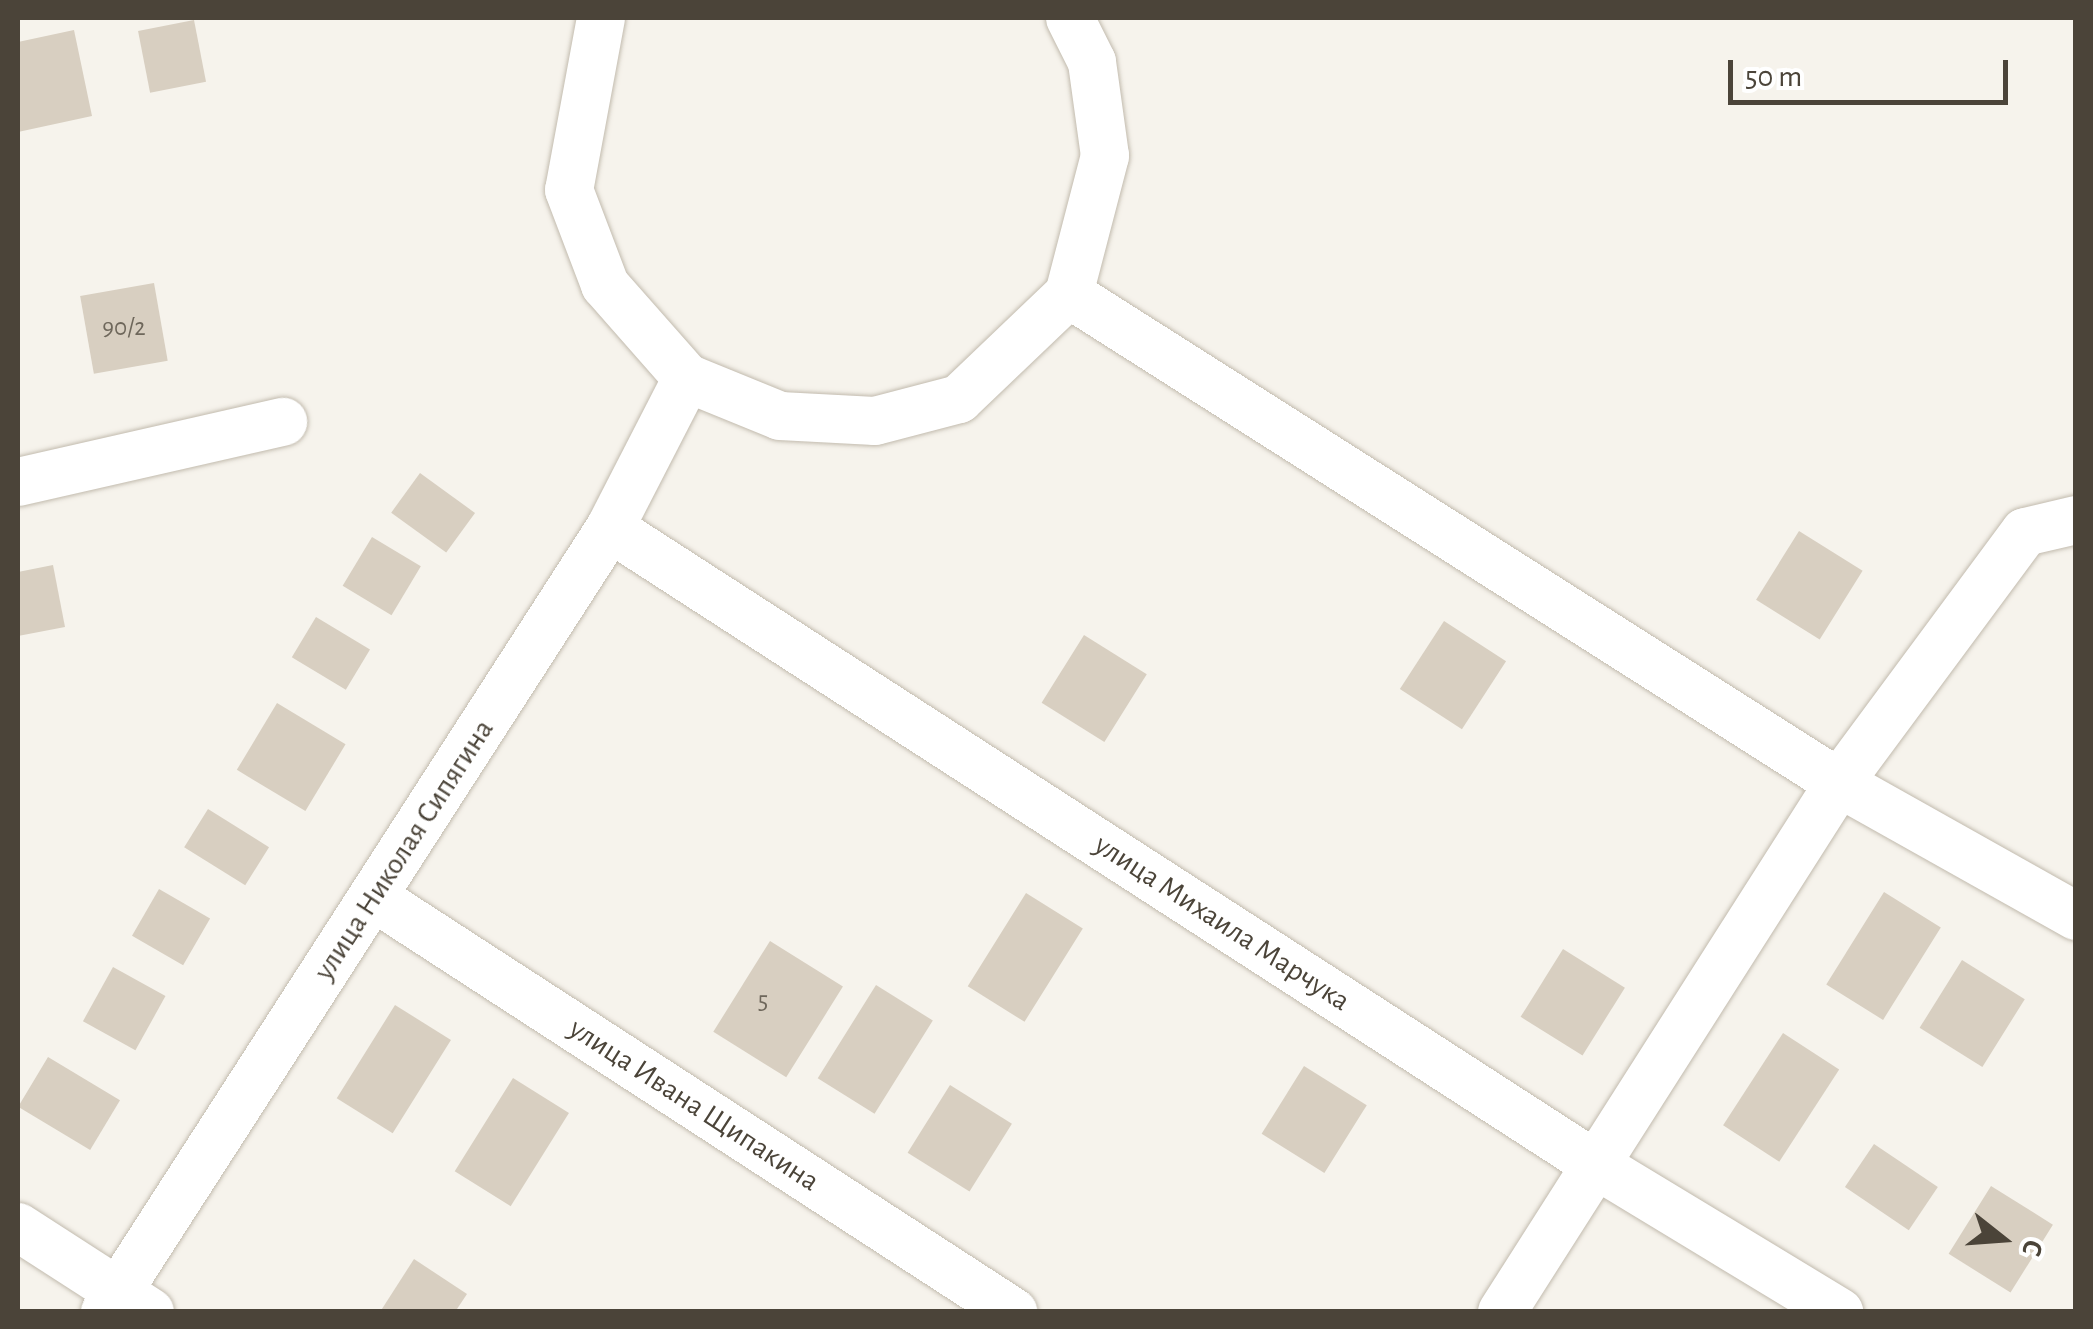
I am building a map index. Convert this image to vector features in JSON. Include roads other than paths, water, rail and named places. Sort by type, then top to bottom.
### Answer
[{"type":"street","points":[[600,18],[569,190],[606,285],[687,378],[780,416],[874,421],[958,399],[1069,294],[1105,156],[1092,62],[1070,18]]},
{"type":"street","points":[[1069,294],[1840,783],[2076,916]]},
{"type":"street","name":"улица Николая Сипягина","points":[[125,1305],[374,898],[610,528],[687,378]]},
{"type":"street","points":[[18,482],[283,422]]},
{"type":"street","points":[[1502,1312],[1593,1163],[1840,783],[2025,532],[2076,520]]},
{"type":"street","name":"улица Михаила Марчука","points":[[610,528],[1593,1163],[1839,1312]]},
{"type":"street","name":"улица Ивана Щипакина","points":[[374,898],[1013,1312]]},
{"type":"street","points":[[18,1227],[125,1305]]}]
